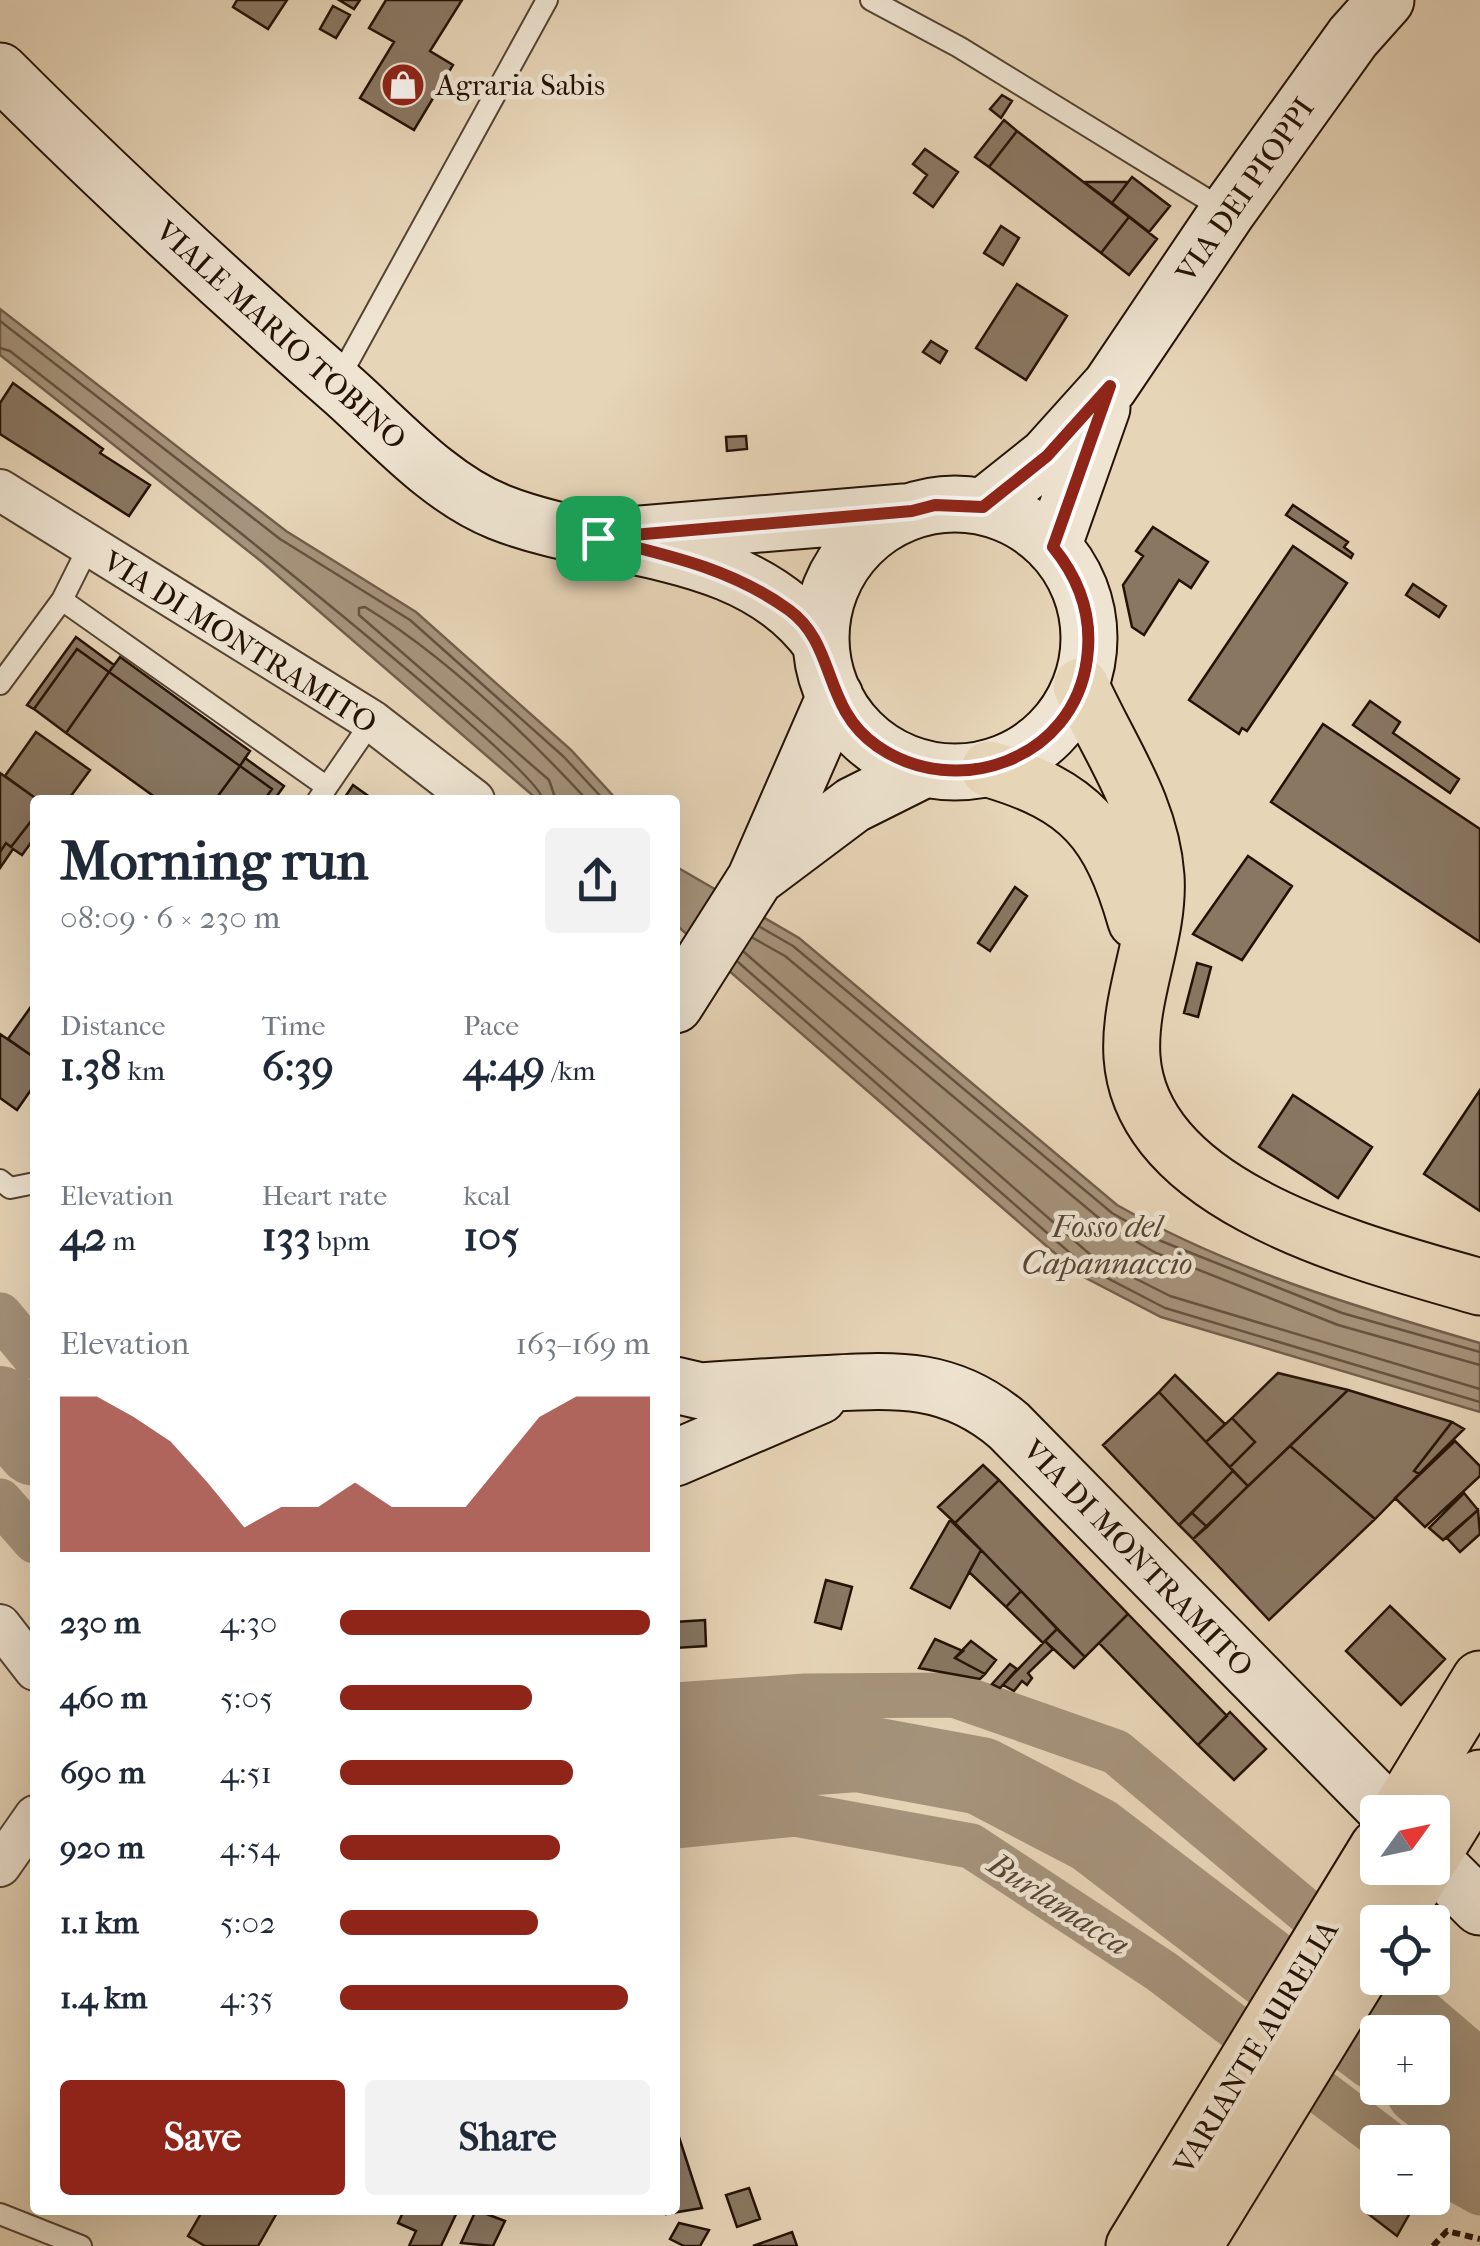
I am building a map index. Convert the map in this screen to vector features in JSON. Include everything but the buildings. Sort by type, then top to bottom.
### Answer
[{"type":"highway","points":[[1081,686],[1135,792],[1151,847],[1156,892],[1144,948],[1132,1060],[1144,1107],[1169,1143],[1242,1199],[1392,1261],[1480,1287]]},
{"type":"highway","points":[[989,768],[1030,781],[1089,820],[1116,858],[1144,948]]},
{"type":"highway","points":[[1408,1795],[1480,1679]]},
{"type":"highway","points":[[1450,1827],[1480,1778]]},
{"type":"highway","name":"VARIANTE AURELIA","points":[[1186,2227],[1360,1883]]},
{"type":"highway","name":"VARIANTE AURELIA","points":[[1134,2246],[1186,2227],[1360,1972]]},
{"type":"main road","name":"VIA DEI PIOPPI","points":[[983,507],[1047,456],[1110,386],[1228,212],[1354,37],[1386,0]]},
{"type":"main road","name":"VIALE MARIO TOBINO","points":[[0,72],[140,209],[470,498],[524,521],[731,574],[794,613],[821,644]]},
{"type":"main road","name":"VIA DEI PIOPPI","points":[[1053,547],[1110,386]]},
{"type":"main road","points":[[935,505],[983,507],[1009,515],[1053,547],[1074,577],[1087,612],[1088,650],[1081,686],[1054,729],[1013,760],[989,768],[926,769],[897,759],[850,722],[835,696],[821,644],[824,609],[836,577],[855,549],[881,526],[935,505]]},
{"type":"main road","name":"VIALE MARIO TOBINO","points":[[598,538],[912,511]]},
{"type":"main road","points":[[686,982],[754,880],[835,696]]},
{"type":"main road","points":[[754,880],[853,804],[926,769]]},
{"type":"main road","name":"VIA DI MONTRAMITO","points":[[680,1386],[701,1391],[888,1378],[938,1387],[996,1414],[1371,1795]]},
{"type":"main road","name":"VIA DI MONTRAMITO","points":[[680,1456],[849,1382]]},
{"type":"main road","points":[[1450,1876],[1480,1907]]},
{"type":"street","name":"VIA DI MONTRAMITO","points":[[0,490],[372,722],[467,795]]},
{"type":"street","points":[[0,1625],[30,1664]]},
{"type":"street","points":[[0,1866],[30,1823]]},
{"type":"lane","points":[[336,384],[547,0]]},
{"type":"lane","points":[[871,0],[958,47],[1228,212]]},
{"type":"lane","points":[[0,684],[62,600],[88,548]]},
{"type":"lane","points":[[62,600],[322,794],[372,722]]},
{"type":"lane","points":[[0,1180],[10,1188],[30,1184]]},
{"type":"lane","points":[[0,2214],[81,2246]]},
{"type":"path","points":[[1433,2246],[1447,2231],[1480,2239]]},
{"type":"water","points":[[0,309],[286,531],[416,612],[571,750],[612,795],[532,795],[262,562],[0,355]]},
{"type":"water","name":"Fosso del Capannaccio","points":[[680,869],[799,938],[1117,1205],[1248,1267],[1480,1343],[1480,1412],[1161,1317],[1080,1275],[680,928]]},
{"type":"waterway","name":"Burlamacca","points":[[0,1315],[30,1351]]},
{"type":"waterway","name":"Burlamacca","points":[[0,1405],[30,1441]]},
{"type":"waterway","name":"Burlamacca","points":[[0,1501],[30,1535]]},
{"type":"waterway","name":"Burlamacca","points":[[680,1705],[805,1696],[954,1695],[1116,1752],[1351,1949]]},
{"type":"waterway","name":"Burlamacca","points":[[680,1766],[857,1753],[981,1776],[1094,1835],[1360,2038]]},
{"type":"waterway","name":"Burlamacca","points":[[680,1826],[795,1814],[971,1846],[1161,1971],[1365,2125]]},
{"type":"waterway","name":"Burlamacca","points":[[1403,1995],[1480,2061]]},
{"type":"waterway","name":"Burlamacca","points":[[1447,2105],[1480,2129]]},
{"type":"waterway","name":"Burlamacca","points":[[1450,2176],[1480,2193]]},
{"type":"place","name":"Agraria Sabis","points":[[403,85]]},
{"type":"route","points":[[1110,386],[1053,547],[1074,577],[1087,612],[1088,650],[1081,686],[1054,729],[1035,746],[1013,760],[989,768],[946,772],[897,759],[850,722],[825,671],[821,644],[794,613],[720,569],[598,538],[912,511],[935,505],[983,507],[1047,456],[1110,386]]}]
